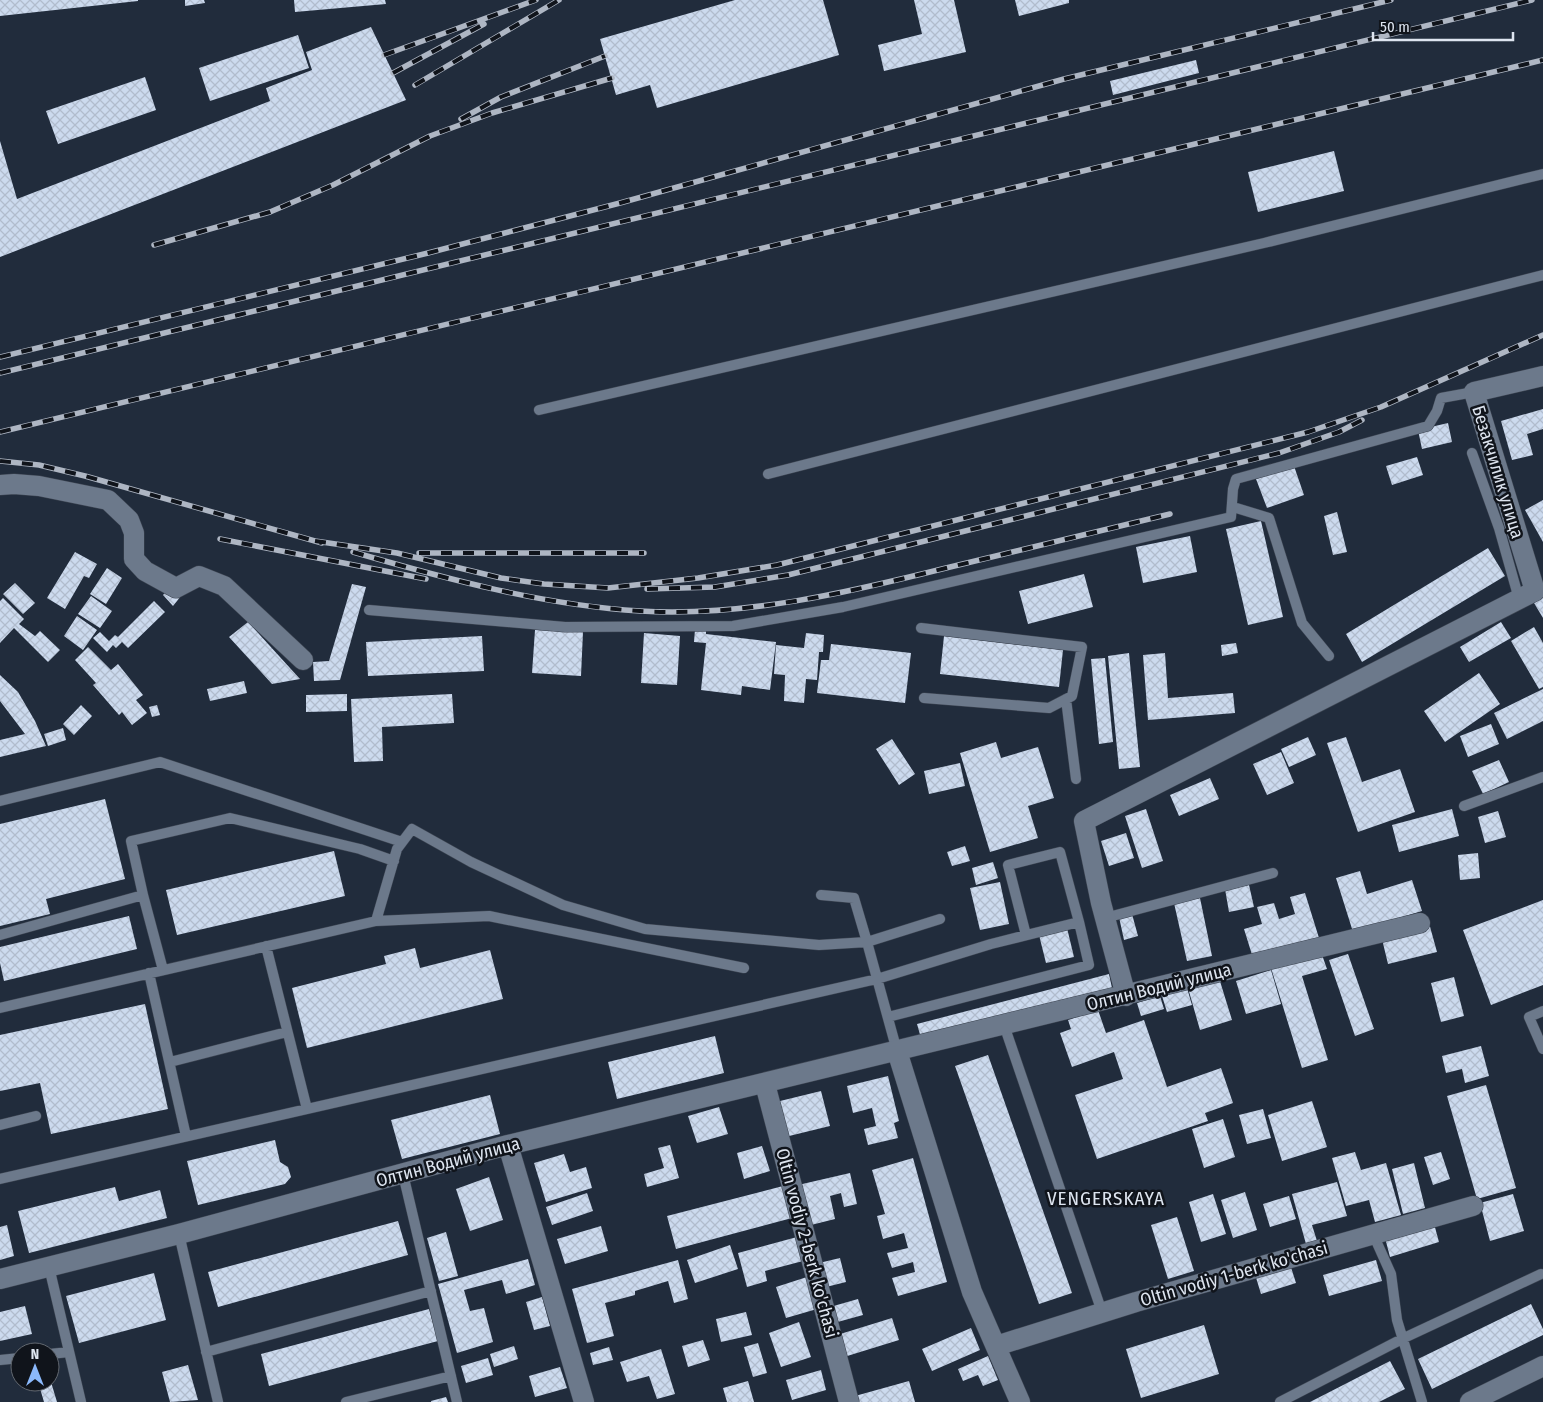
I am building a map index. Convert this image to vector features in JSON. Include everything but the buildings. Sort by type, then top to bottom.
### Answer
[{"type":"street","name":"Безакчилик улица","points":[[1527,595],[1474,392],[1543,376]]},
{"type":"street","points":[[0,485],[38,486],[108,500],[129,520],[134,533],[134,559],[144,571],[176,588],[199,576],[224,586],[303,660]]},
{"type":"street","points":[[1126,996],[1105,918],[1084,821],[1527,595]]},
{"type":"street","name":"Олтин Водий улица","points":[[0,1279],[179,1234],[508,1145],[1420,924]]},
{"type":"street","points":[[897,1052],[972,1292],[1020,1402]]},
{"type":"street","name":"Oltin vodiy 2-berk ko'chasi","points":[[765,1084],[849,1402]]},
{"type":"street","points":[[508,1145],[584,1402]]},
{"type":"street","name":"Oltin vodiy 1-berk ko'chasi","points":[[996,1346],[1102,1312],[1473,1206]]},
{"type":"street","points":[[1470,1402],[1543,1366]]},
{"type":"lane","points":[[539,410],[1264,243],[1543,174]]},
{"type":"lane","points":[[768,474],[1543,275]]},
{"type":"lane","points":[[369,610],[565,627],[732,626],[843,607],[1231,517],[1233,489],[1236,479],[1428,426],[1438,411],[1440,398],[1474,392]]},
{"type":"lane","points":[[1472,453],[1499,528],[1527,595]]},
{"type":"lane","points":[[1233,507],[1269,518],[1302,623],[1329,656]]},
{"type":"lane","points":[[920,628],[1082,647],[1072,696],[1050,708],[924,698]]},
{"type":"lane","points":[[1066,700],[1076,779]]},
{"type":"lane","points":[[0,801],[160,762],[402,842]]},
{"type":"lane","points":[[1464,806],[1543,777]]},
{"type":"lane","points":[[163,970],[131,841],[230,818],[360,849],[394,861]]},
{"type":"lane","points":[[376,921],[394,861],[402,842],[412,829],[471,862],[564,904],[645,929],[819,945],[867,942],[940,919]]},
{"type":"lane","points":[[888,1017],[1089,965],[1060,852],[1008,865],[1026,935]]},
{"type":"lane","points":[[1105,918],[1273,874]]},
{"type":"lane","points":[[0,935],[143,895]]},
{"type":"lane","points":[[821,895],[854,898],[897,1052]]},
{"type":"lane","points":[[0,1008],[376,921],[489,916],[744,968]]},
{"type":"lane","points":[[0,1179],[877,979],[1026,935],[1078,922]]},
{"type":"lane","points":[[266,946],[307,1109]]},
{"type":"lane","points":[[149,974],[186,1136]]},
{"type":"lane","points":[[1543,1011],[1529,1017],[1543,1049]]},
{"type":"lane","points":[[1004,1025],[1102,1312]]},
{"type":"lane","points":[[170,1062],[287,1032]]},
{"type":"lane","points":[[0,1125],[36,1116]]},
{"type":"lane","points":[[403,1174],[457,1402]]},
{"type":"lane","points":[[179,1234],[218,1402]]},
{"type":"lane","points":[[1373,1234],[1391,1274],[1397,1320],[1422,1402]]},
{"type":"lane","points":[[49,1267],[81,1402]]},
{"type":"lane","points":[[1280,1402],[1404,1338],[1541,1274]]},
{"type":"lane","points":[[206,1352],[431,1291]]},
{"type":"lane","points":[[60,1353],[69,1352]]},
{"type":"lane","points":[[346,1402],[451,1376]]},
{"type":"railway","points":[[384,55],[536,0]]},
{"type":"railway","points":[[415,85],[559,0]]},
{"type":"railway","points":[[0,357],[428,253],[620,203],[1064,79],[1391,0]]},
{"type":"railway","points":[[0,373],[1532,0]]},
{"type":"railway","points":[[393,73],[484,24]]},
{"type":"railway","points":[[461,119],[501,97],[605,56]]},
{"type":"railway","points":[[0,432],[1543,60]]},
{"type":"railway","points":[[154,245],[270,212],[333,185],[430,136],[492,113],[612,78]]},
{"type":"railway","points":[[315,541],[397,553],[501,578],[544,584],[608,588],[698,578],[777,565],[1308,432],[1381,407],[1543,335]]},
{"type":"railway","points":[[647,589],[715,587],[788,575],[1279,453],[1339,432],[1362,420]]},
{"type":"railway","points":[[0,461],[39,465],[85,476],[322,543]]},
{"type":"railway","points":[[353,552],[459,581],[531,597],[603,608],[679,612],[756,607],[833,594],[1170,514]]},
{"type":"railway","points":[[220,539],[426,579]]},
{"type":"railway","points":[[419,553],[644,553]]},
{"type":"district","name":"VENGERSKAYA","points":[[1106,1198]]}]
